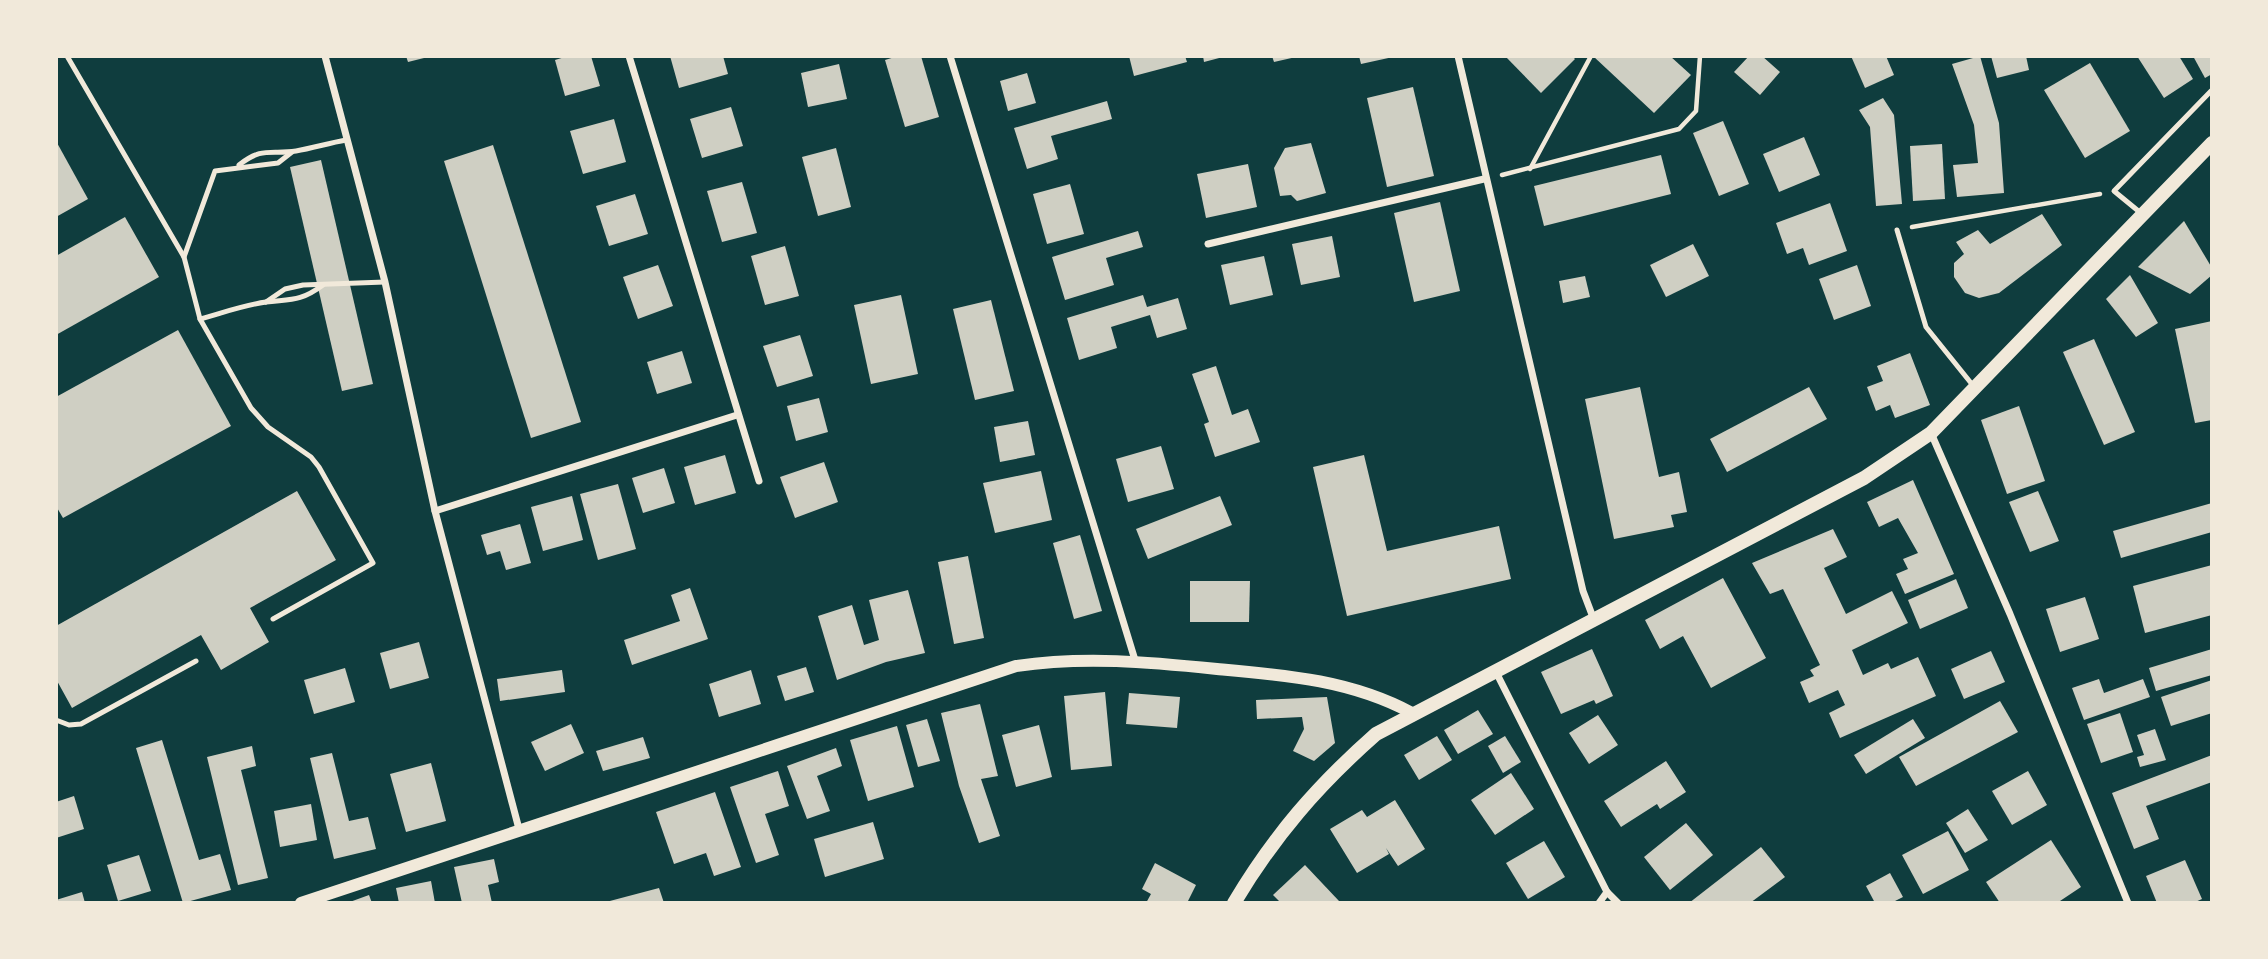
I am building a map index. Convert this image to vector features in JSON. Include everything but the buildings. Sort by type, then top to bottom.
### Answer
[{"type":"main road","points":[[1234,903],[1259,860],[1314,792],[1376,734],[1412,713],[1497,674],[1864,478],[1931,433],[2212,143]]},
{"type":"street","points":[[325,56],[385,282],[435,511],[519,829]]},
{"type":"street","points":[[629,56],[759,481]]},
{"type":"street","points":[[950,56],[1135,660]]},
{"type":"street","points":[[1458,56],[1484,178],[1580,578],[1594,620]]},
{"type":"street","points":[[1208,244],[1484,178]]},
{"type":"street","points":[[435,511],[737,415]]},
{"type":"street","points":[[1931,433],[2010,614],[2128,903]]},
{"type":"street","points":[[301,903],[990,672],[1066,660],[1135,660],[1301,677],[1362,690],[1412,713]]},
{"type":"street","points":[[1497,674],[1607,892],[1618,903]]},
{"type":"street","points":[[1599,903],[1607,892]]},
{"type":"lane","points":[[67,56],[184,257],[200,319],[260,420],[319,467],[373,563],[272,619]]},
{"type":"lane","points":[[2143,215],[2115,191],[2211,91]]},
{"type":"lane","points":[[239,165],[251,155],[274,150],[292,152],[346,140]]},
{"type":"lane","points":[[184,257],[215,171],[239,165],[255,168],[278,163],[292,152]]},
{"type":"lane","points":[[1897,230],[1926,327],[1975,388]]},
{"type":"lane","points":[[266,302],[285,289],[303,285],[385,282]]},
{"type":"lane","points":[[200,319],[266,302],[288,302],[307,297],[323,285]]},
{"type":"lane","points":[[56,720],[69,725],[81,724],[196,661]]},
{"type":"path","points":[[1530,169],[1591,56]]},
{"type":"path","points":[[1484,178],[1530,169],[1679,129],[1696,111],[1700,56]]},
{"type":"path","points":[[1897,230],[2115,191]]}]
